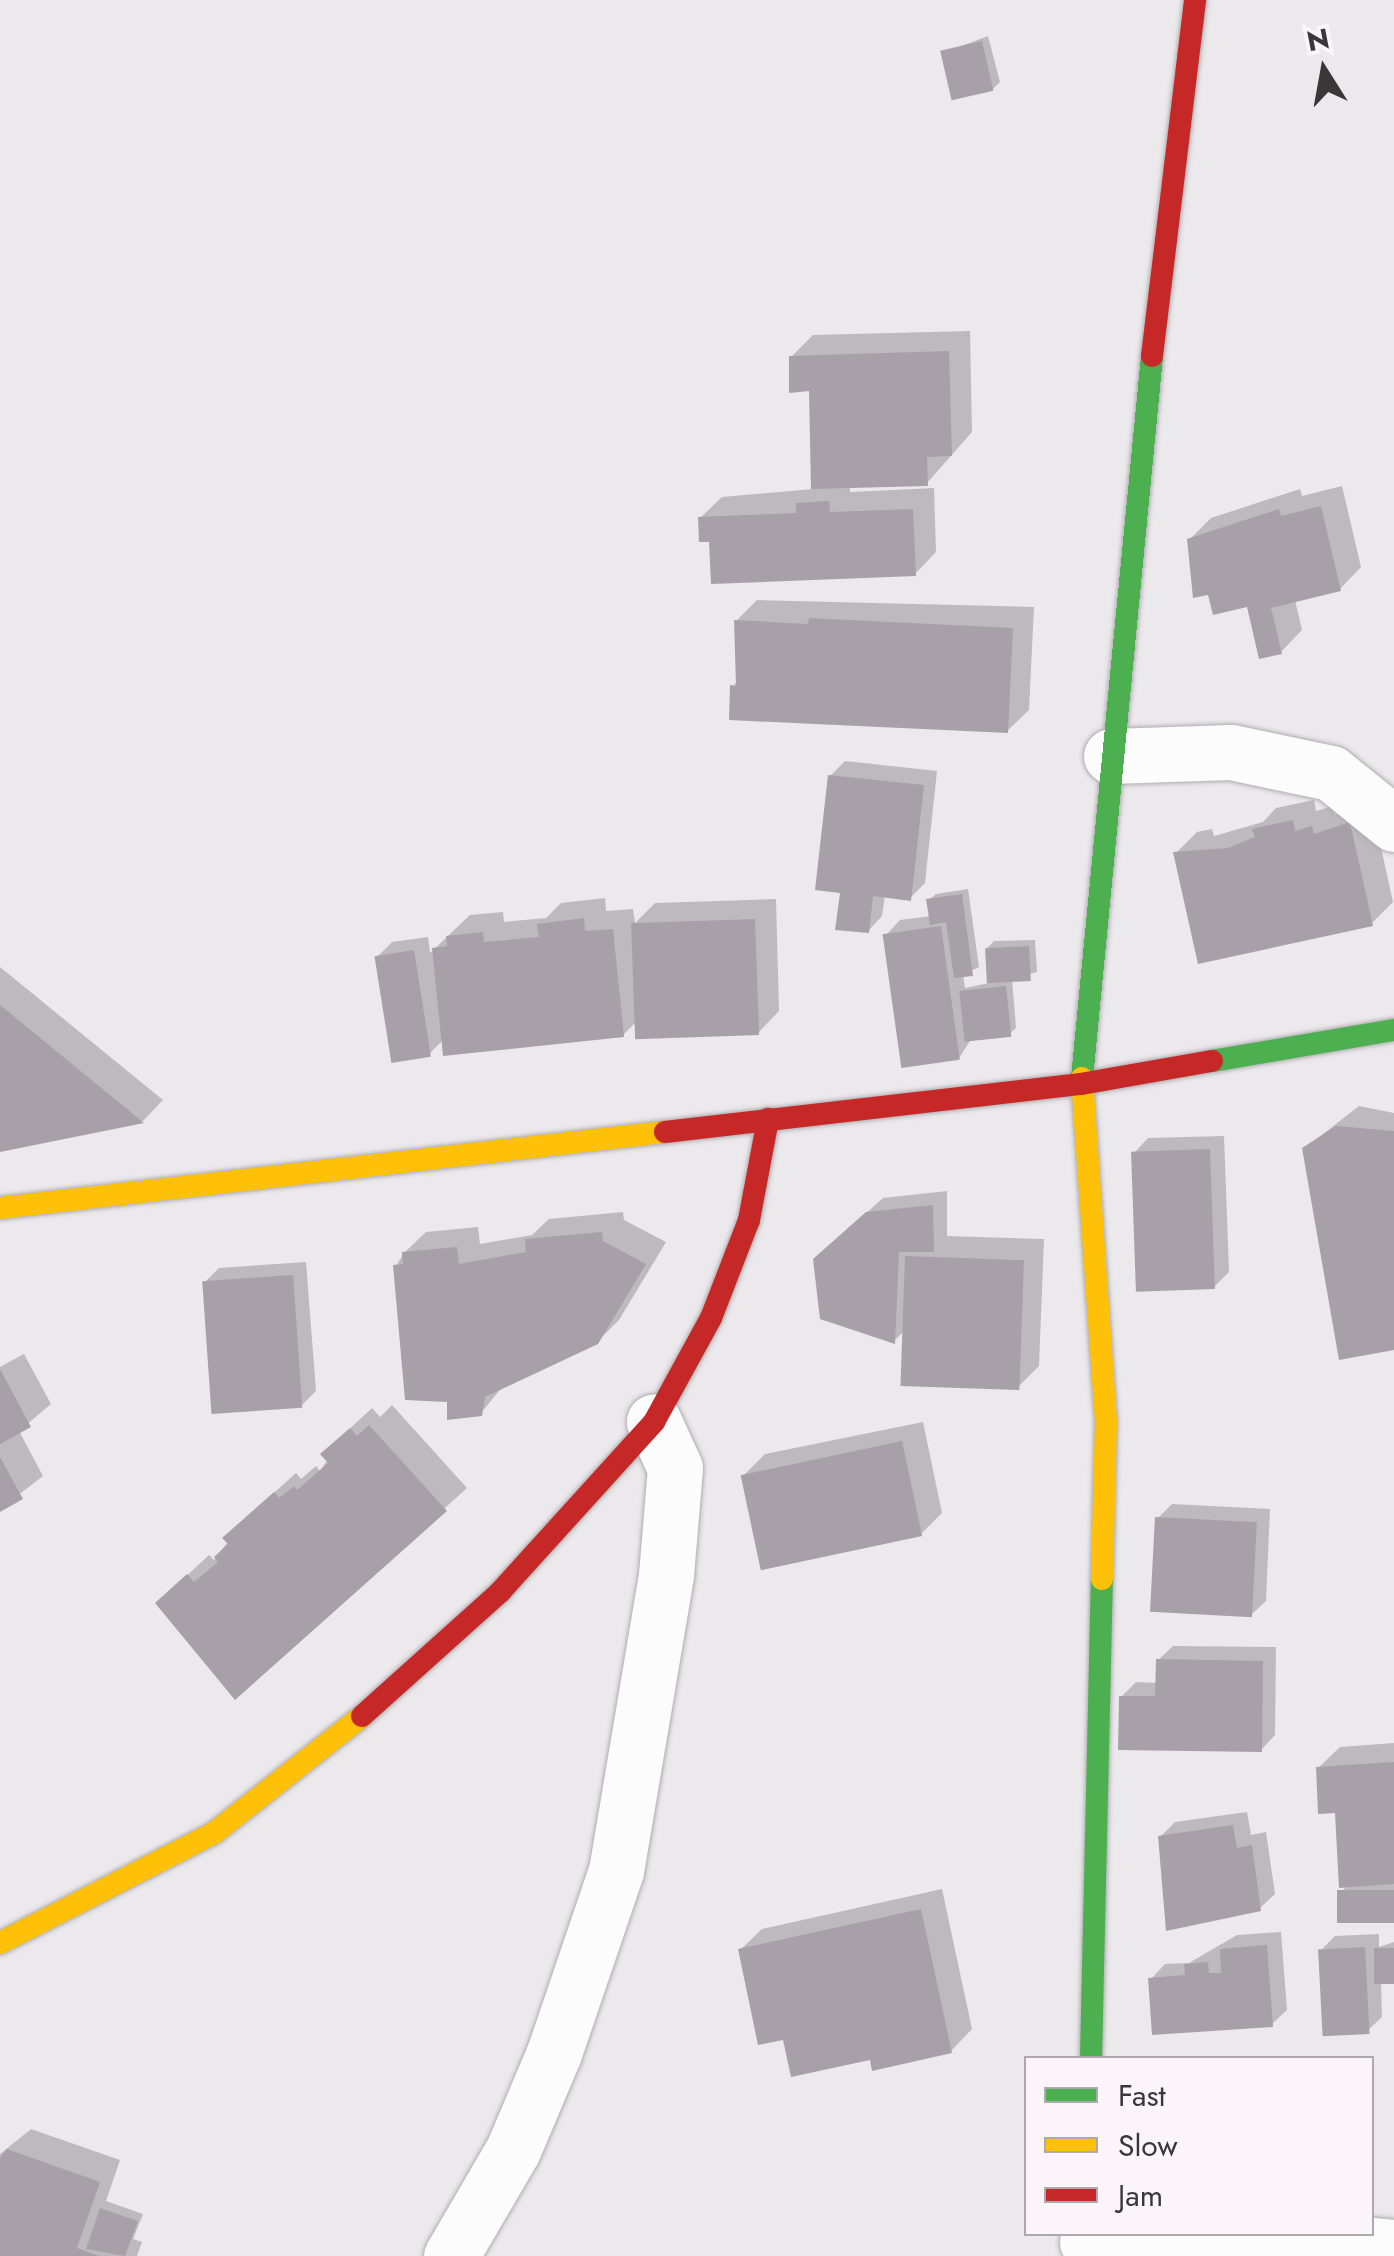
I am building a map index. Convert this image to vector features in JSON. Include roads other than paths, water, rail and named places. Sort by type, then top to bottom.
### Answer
[{"type":"street","points":[[1091,2056],[1106,1423],[1081,1084],[1111,756],[1195,0]]},
{"type":"street","points":[[1111,756],[1231,752],[1332,773],[1394,824]]},
{"type":"street","points":[[0,1208],[1081,1084],[1394,1030]]},
{"type":"street","points":[[0,1943],[214,1833],[354,1724],[500,1592],[654,1422],[711,1318],[749,1220],[768,1119]]},
{"type":"street","points":[[452,2256],[513,2150],[548,2069],[616,1871],[666,1575],[674,1486],[675,1468],[654,1422]]},
{"type":"street","points":[[1086,2244],[1232,2236]]},
{"type":"street","points":[[1287,2236],[1394,2247]]}]
